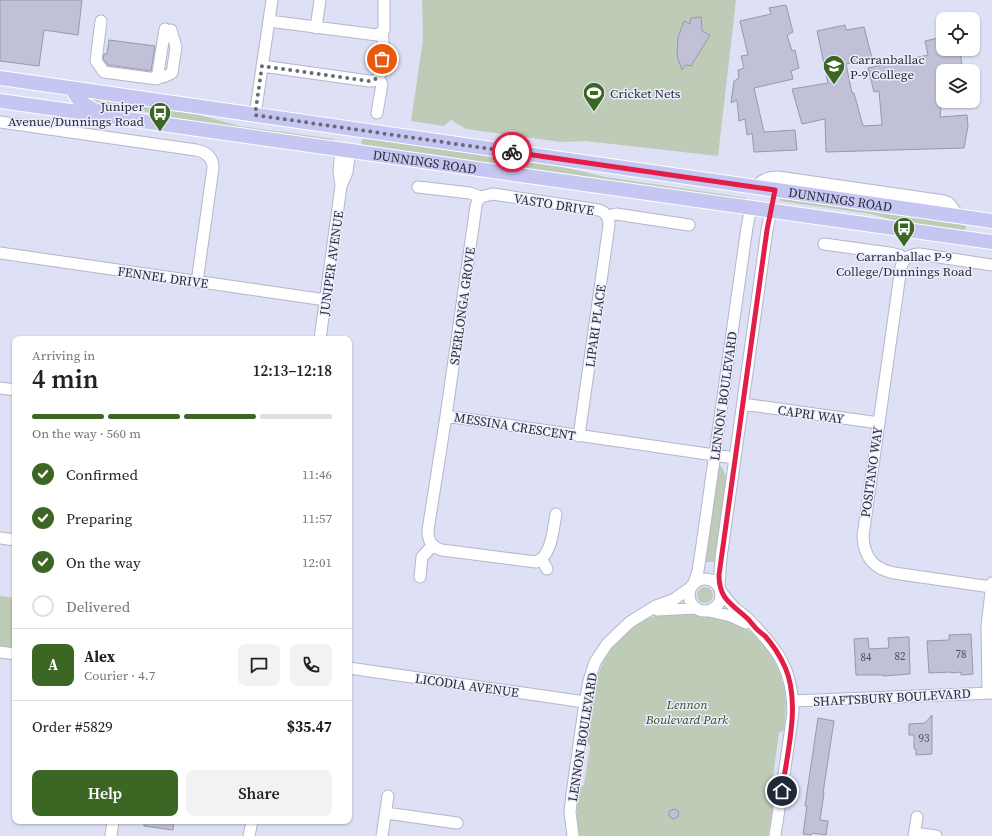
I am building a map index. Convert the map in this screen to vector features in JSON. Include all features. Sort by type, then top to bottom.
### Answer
[{"type":"main road","name":"DUNNINGS ROAD","points":[[0,78],[992,221]]},
{"type":"main road","points":[[73,89],[74,93],[83,104],[115,118]]},
{"type":"main road","name":"DUNNINGS ROAD","points":[[0,101],[992,242]]},
{"type":"main road","points":[[346,151],[349,128]]},
{"type":"main road","points":[[751,208],[756,187]]},
{"type":"main road","points":[[771,211],[775,190]]},
{"type":"street","points":[[255,115],[272,0]]},
{"type":"street","points":[[316,28],[320,0]]},
{"type":"street","points":[[262,66],[374,81],[378,78],[380,73],[384,45],[382,32],[384,25],[384,0]]},
{"type":"street","points":[[101,21],[96,61],[104,72],[160,78],[168,30]]},
{"type":"street","points":[[269,21],[371,35],[377,35],[382,32]]},
{"type":"street","points":[[377,113],[382,84],[378,78]]},
{"type":"street","points":[[0,122],[196,150],[208,154],[213,163],[213,168],[197,282]]},
{"type":"street","name":"JUNIPER AVENUE","points":[[320,336],[341,186],[347,172],[346,151]]},
{"type":"street","points":[[756,187],[767,178],[778,177],[944,200],[949,203],[959,216]]},
{"type":"street","name":"VASTO DRIVE","points":[[418,187],[470,193],[481,197],[493,194],[599,210],[607,216],[616,214],[689,225]]},
{"type":"street","name":"SPERLONGA GROVE","points":[[446,416],[476,206],[481,197]]},
{"type":"street","name":"LENNON BOULEVARD","points":[[573,836],[570,820],[571,804],[585,702],[592,672],[601,652],[622,628],[656,606],[673,600],[692,585],[698,570],[747,227],[751,208]]},
{"type":"street","name":"LENNON BOULEVARD","points":[[720,589],[721,558],[767,230],[771,211]]},
{"type":"street","name":"LIPARI PLACE","points":[[579,436],[609,225],[607,216]]},
{"type":"street","points":[[824,244],[889,253],[899,255],[905,259],[910,255],[919,254],[992,264]]},
{"type":"street","name":"FENNEL DRIVE","points":[[0,253],[326,300]]},
{"type":"street","name":"POSITANO WAY","points":[[905,259],[901,267],[862,536],[864,547],[868,558],[877,567],[888,572],[992,585]]},
{"type":"street","points":[[0,388],[12,390]]},
{"type":"street","name":"CAPRI WAY","points":[[743,404],[879,423]]},
{"type":"street","name":"MESSINA CRESCENT","points":[[432,546],[429,540],[428,530],[446,416],[735,458]]},
{"type":"street","points":[[420,577],[422,558],[432,546],[442,550],[544,564],[550,546],[556,514]]},
{"type":"street","points":[[0,538],[12,540]]},
{"type":"street","points":[[754,627],[750,620],[732,605],[713,581],[702,579],[692,585],[689,599],[695,608],[702,611],[731,616],[754,627],[765,637],[782,661],[790,681],[793,701],[792,723],[775,836]]},
{"type":"street","points":[[990,693],[986,635],[992,585]]},
{"type":"street","points":[[709,611],[716,607],[720,602],[720,589]]},
{"type":"street","name":"LENNON BOULEVARD","points":[[645,613],[657,610],[695,608]]},
{"type":"street","points":[[0,652],[12,654]]},
{"type":"street","name":"LICODIA AVENUE","points":[[352,668],[585,702]]},
{"type":"street","name":"SHAFTSBURY BOULEVARD","points":[[793,701],[990,693]]},
{"type":"street","points":[[382,836],[388,796]]},
{"type":"street","points":[[386,813],[457,823]]},
{"type":"street","points":[[917,816],[914,835],[936,836]]},
{"type":"street","points":[[111,836],[113,824]]},
{"type":"street","points":[[249,836],[251,824]]},
{"type":"green space","points":[[422,0],[736,0],[718,156],[585,141],[561,142],[466,129],[451,120],[444,126],[411,121],[423,40]]},
{"type":"green space","points":[[89,99],[200,115],[239,126],[334,139],[336,142],[209,126],[155,113],[99,105]]},
{"type":"green space","points":[[364,138],[554,165],[605,177],[747,198],[743,201],[362,145],[361,142]]},
{"type":"green space","points":[[779,197],[966,223],[965,234],[919,227],[871,214],[780,201]]},
{"type":"green space","points":[[718,465],[722,467],[727,479],[716,562],[704,562]]},
{"type":"green space","points":[[705,587],[711,589],[713,595],[711,601],[705,603],[699,601],[697,595],[699,589]]},
{"type":"green space","points":[[0,596],[12,598],[12,651],[0,649]]},
{"type":"green space","name":"Lennon Boulevard Park","points":[[694,613],[727,618],[748,630],[758,638],[773,658],[782,681],[785,693],[786,711],[784,730],[779,733],[772,783],[776,787],[768,836],[579,836],[577,818],[579,788],[584,785],[590,746],[586,741],[590,711],[596,682],[601,668],[616,642],[628,631],[639,624],[654,616],[662,614]]},
{"type":"building","points":[[0,0],[82,0],[78,35],[44,30],[39,66],[0,61]]},
{"type":"building","points":[[786,5],[793,32],[787,35],[792,51],[795,50],[799,68],[791,71],[793,79],[754,88],[764,132],[795,130],[797,150],[754,152],[752,133],[747,135],[745,119],[739,121],[737,100],[731,103],[734,81],[739,78],[738,70],[744,68],[741,56],[748,55],[740,21],[771,14],[769,8]]},
{"type":"building","points":[[701,17],[702,31],[710,35],[691,66],[686,65],[682,70],[677,56],[678,37],[684,21],[690,24],[691,18]]},
{"type":"building","points":[[845,25],[846,30],[864,27],[872,58],[846,64],[852,93],[854,93],[863,126],[882,125],[879,91],[874,92],[868,68],[928,55],[925,41],[936,39],[936,56],[961,56],[962,64],[936,64],[936,108],[941,108],[940,117],[967,115],[968,126],[964,148],[826,152],[825,119],[802,124],[792,89],[828,83],[817,31]]},
{"type":"building","points":[[109,40],[155,46],[151,71],[108,65],[103,59],[104,54],[107,54]]},
{"type":"building","points":[[971,634],[973,674],[961,675],[961,672],[929,673],[927,641],[949,640],[949,635]]},
{"type":"building","points":[[909,637],[910,674],[883,676],[856,675],[854,639],[868,638],[869,649],[889,648],[888,638]]},
{"type":"building","points":[[932,715],[932,754],[916,755],[916,749],[914,749],[914,735],[909,735],[909,724],[925,723]]},
{"type":"building","points":[[818,718],[834,721],[820,820],[828,821],[826,835],[812,833],[811,835],[803,834],[807,806],[805,806]]},
{"type":"building","points":[[675,809],[679,812],[678,817],[673,819],[669,816],[669,811]]},
{"type":"building","points":[[144,824],[174,824],[173,830],[144,826]]},
{"type":"way so far","points":[[382,59],[380,73],[378,78],[374,81],[262,66],[255,115],[512,152]]},
{"type":"place","name":"Carranballac P-9 College","points":[[834,86]]},
{"type":"place","name":"Cricket Nets","points":[[594,112]]},
{"type":"place","name":"Juniper Avenue/Dunnings Road","points":[[160,132]]},
{"type":"place","name":"Carranballac P-9 College/Dunnings Road","points":[[904,248]]},
{"type":"route","points":[[512,152],[775,190],[767,230],[721,558],[719,586],[721,592],[736,610],[750,620],[754,627],[773,646],[788,674],[793,701],[793,713],[782,791]]}]
